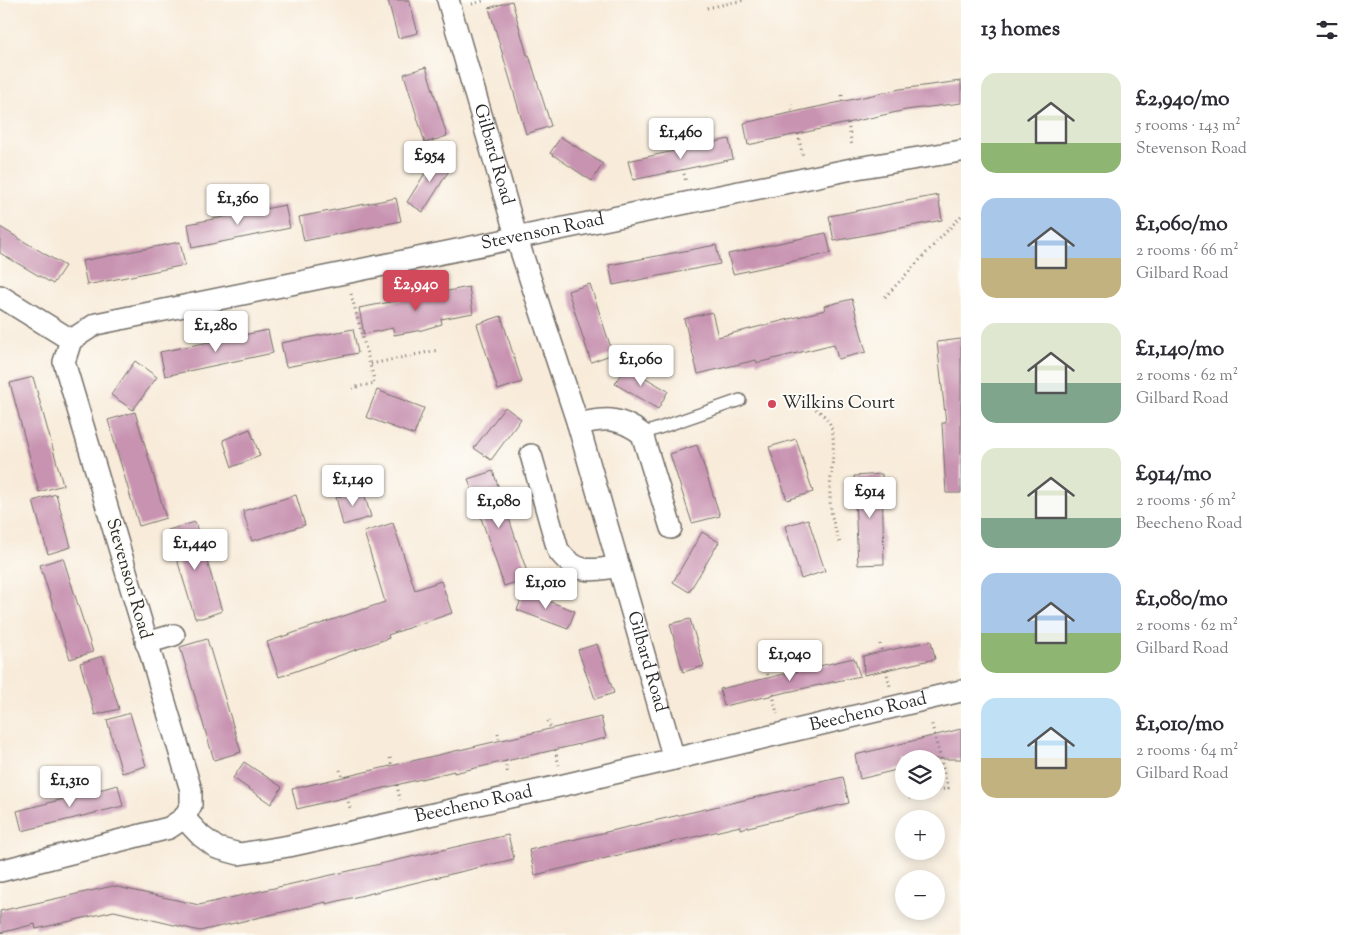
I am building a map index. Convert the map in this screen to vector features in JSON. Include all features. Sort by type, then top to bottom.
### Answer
[{"type":"street","name":"Gilbard Road","points":[[457,2],[517,239],[578,424],[674,759]]},
{"type":"street","name":"Stevenson Road","points":[[184,818],[190,805],[191,790],[64,362],[71,340],[96,324],[857,168],[961,151]]},
{"type":"street","points":[[0,296],[71,340]]},
{"type":"street","points":[[578,424],[615,419],[629,424],[642,434],[671,528]]},
{"type":"street","points":[[531,455],[558,550],[566,561],[578,569],[600,569],[619,566]]},
{"type":"street","points":[[146,643],[174,635]]},
{"type":"street","name":"Beecheno Road","points":[[184,818],[201,836],[217,848],[239,854],[327,838],[961,691]]},
{"type":"street","points":[[0,871],[169,828],[184,818]]},
{"type":"lane","points":[[642,434],[740,400]]},
{"type":"path","points":[[457,2],[486,0]]},
{"type":"path","points":[[707,8],[745,0]]},
{"type":"path","points":[[842,95],[843,102]]},
{"type":"path","points":[[791,104],[793,112]]},
{"type":"path","points":[[848,123],[853,152]]},
{"type":"path","points":[[798,134],[805,162]]},
{"type":"path","points":[[885,297],[961,216]]},
{"type":"path","points":[[344,272],[376,383],[352,388]]},
{"type":"path","points":[[371,364],[438,350]]},
{"type":"path","points":[[803,401],[819,410],[830,424],[833,441],[830,497],[831,516],[841,546]]},
{"type":"path","points":[[880,644],[882,652]]},
{"type":"path","points":[[767,669],[768,677]]},
{"type":"path","points":[[931,719],[939,750]]},
{"type":"path","points":[[548,721],[551,729]]},
{"type":"path","points":[[498,733],[500,741]]},
{"type":"path","points":[[390,758],[392,764]]},
{"type":"path","points":[[340,770],[342,777]]},
{"type":"path","points":[[945,776],[948,788],[945,789]]},
{"type":"building","points":[[388,0],[409,0],[418,33],[398,38]]},
{"type":"building","points":[[512,1],[527,55],[529,55],[551,126],[526,134],[489,8]]},
{"type":"building","points":[[426,67],[447,136],[425,143],[404,74]]},
{"type":"building","points":[[961,81],[961,103],[906,110],[748,145],[744,123],[900,89]]},
{"type":"building","points":[[561,137],[603,164],[592,181],[550,153]]},
{"type":"building","points":[[729,139],[733,159],[633,180],[628,161]]},
{"type":"building","points":[[437,154],[453,164],[423,212],[407,202]]},
{"type":"building","points":[[938,195],[942,220],[834,241],[829,216]]},
{"type":"building","points":[[396,198],[401,221],[304,241],[299,217]]},
{"type":"building","points":[[285,205],[290,228],[192,248],[188,224]]},
{"type":"building","points":[[0,227],[65,266],[53,284],[0,253]]},
{"type":"building","points":[[826,233],[831,253],[733,274],[728,254]]},
{"type":"building","points":[[180,242],[185,265],[87,285],[82,261]]},
{"type":"building","points":[[716,245],[720,264],[613,285],[609,265]]},
{"type":"building","points":[[590,284],[613,354],[591,362],[568,291]]},
{"type":"building","points":[[469,287],[473,313],[441,319],[442,324],[422,330],[394,335],[393,328],[364,334],[359,308]]},
{"type":"building","points":[[852,299],[866,352],[838,359],[834,344],[757,363],[756,360],[698,374],[684,319],[712,312],[718,337],[825,310],[824,306]]},
{"type":"building","points":[[501,316],[522,382],[498,390],[477,324]]},
{"type":"building","points":[[353,329],[358,353],[286,367],[281,343]]},
{"type":"building","points":[[268,330],[273,353],[165,376],[160,352]]},
{"type":"building","points":[[961,339],[961,493],[946,493],[942,423],[946,423],[937,342]]},
{"type":"building","points":[[135,361],[157,377],[133,410],[111,395]]},
{"type":"building","points":[[625,366],[668,391],[658,409],[615,384]]},
{"type":"building","points":[[33,377],[63,485],[39,492],[10,383]]},
{"type":"building","points":[[377,390],[424,408],[414,435],[366,417]]},
{"type":"building","points":[[505,407],[521,419],[491,460],[474,448]]},
{"type":"building","points":[[135,412],[166,518],[139,526],[108,420]]},
{"type":"building","points":[[250,429],[260,456],[232,467],[223,440]]},
{"type":"building","points":[[796,439],[813,492],[787,500],[769,447]]},
{"type":"building","points":[[697,445],[720,516],[692,523],[670,454]]},
{"type":"building","points":[[493,471],[529,578],[504,586],[468,479]]},
{"type":"building","points":[[882,474],[884,564],[858,565],[854,476]]},
{"type":"building","points":[[363,490],[371,517],[343,525],[336,497]]},
{"type":"building","points":[[56,494],[71,547],[48,554],[33,501]]},
{"type":"building","points":[[296,495],[305,525],[252,541],[243,511]]},
{"type":"building","points":[[808,519],[825,571],[801,579],[785,526]]},
{"type":"building","points":[[195,522],[222,611],[202,618],[195,618],[168,530]]},
{"type":"building","points":[[393,523],[415,590],[441,581],[452,613],[388,635],[389,638],[279,677],[267,642],[385,602],[364,532]]},
{"type":"building","points":[[702,532],[719,542],[689,592],[673,582]]},
{"type":"building","points":[[63,558],[93,652],[70,659],[40,565]]},
{"type":"building","points":[[524,592],[575,611],[568,629],[517,610]]},
{"type":"building","points":[[690,619],[704,666],[683,672],[670,624]]},
{"type":"building","points":[[207,639],[241,752],[214,760],[180,647]]},
{"type":"building","points":[[931,641],[935,659],[864,675],[863,656]]},
{"type":"building","points":[[597,644],[614,693],[595,699],[578,650]]},
{"type":"building","points":[[103,656],[119,709],[95,715],[80,663]]},
{"type":"building","points":[[854,658],[860,676],[724,706],[720,689]]},
{"type":"building","points":[[130,713],[146,766],[122,773],[107,720]]},
{"type":"building","points":[[601,717],[606,738],[454,773],[454,771],[297,809],[292,789]]},
{"type":"building","points":[[961,729],[961,759],[945,759],[945,750],[895,750],[895,770],[860,779],[855,755]]},
{"type":"building","points":[[244,762],[282,787],[271,804],[233,778]]},
{"type":"building","points":[[843,777],[849,803],[740,829],[740,826],[535,875],[529,850]]},
{"type":"building","points":[[118,785],[123,806],[22,831],[17,811]]},
{"type":"building","points":[[508,835],[514,859],[326,904],[326,902],[200,931],[114,911],[36,929],[35,924],[0,933],[0,911],[113,886],[199,905]]},
{"type":"place","name":"Wilkins Court","points":[[772,404]]}]
